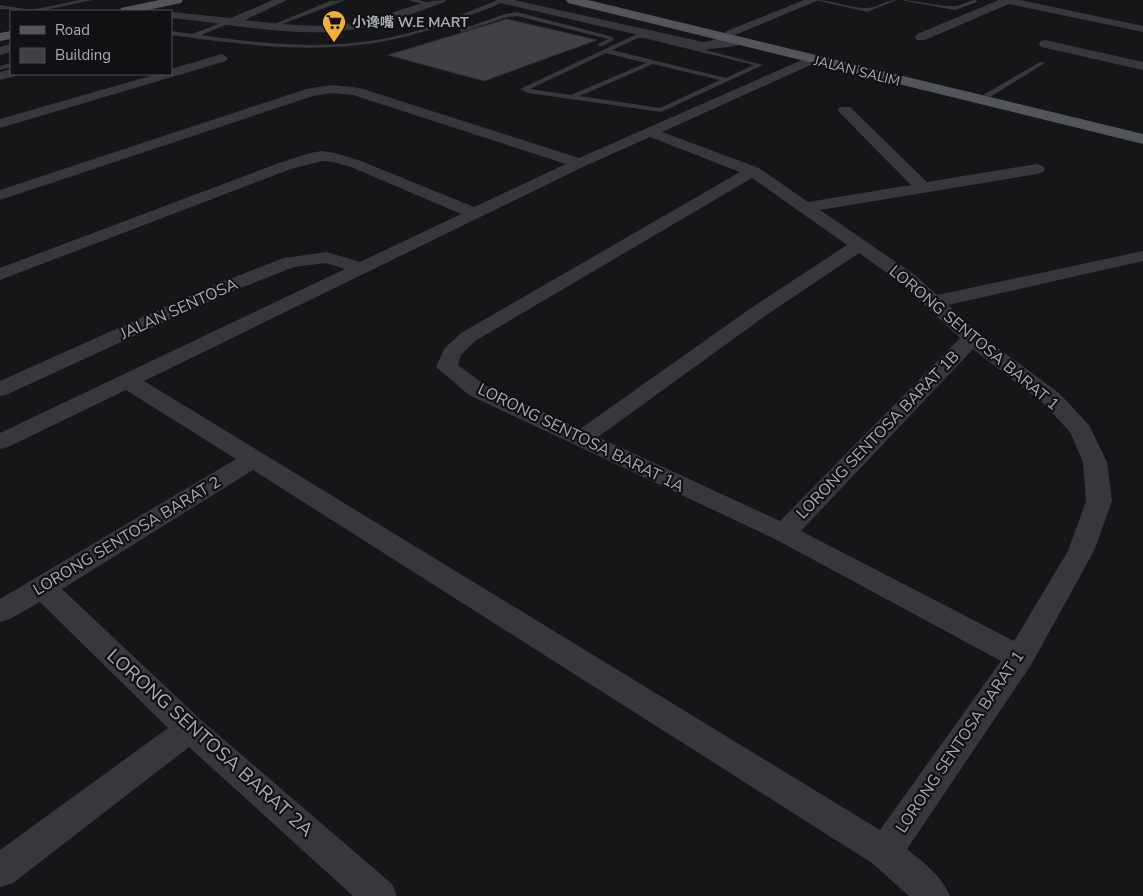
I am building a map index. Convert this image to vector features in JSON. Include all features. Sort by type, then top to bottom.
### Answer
[{"type":"main road","name":"JALAN SALIM","points":[[572,0],[987,95],[1143,133]]},
{"type":"main road","name":"JALAN SALIM","points":[[595,0],[736,37],[811,60],[1143,139]]},
{"type":"main road","points":[[132,10],[185,1]]},
{"type":"main road","points":[[150,10],[185,1]]},
{"type":"street","points":[[231,21],[282,0]]},
{"type":"street","points":[[172,15],[316,28],[356,26],[441,0]]},
{"type":"street","points":[[501,0],[700,48],[726,42],[814,0]]},
{"type":"street","points":[[532,6],[549,0]]},
{"type":"street","points":[[921,37],[981,13],[1006,0],[1122,23],[1143,29]]},
{"type":"street","points":[[185,1],[180,12],[185,16]]},
{"type":"street","points":[[172,20],[185,16]]},
{"type":"street","points":[[1122,23],[1136,17]]},
{"type":"street","points":[[1044,44],[1143,66]]},
{"type":"street","points":[[173,72],[222,58]]},
{"type":"street","points":[[0,442],[580,163],[811,60]]},
{"type":"street","points":[[0,124],[163,75]]},
{"type":"street","points":[[0,196],[311,92],[332,89],[356,91],[580,163]]},
{"type":"street","points":[[845,110],[922,187]]},
{"type":"street","name":"LORONG SENTOSA BARAT 1","points":[[649,132],[753,171],[807,207],[858,246],[908,279],[972,338],[1051,398],[1081,430],[1094,462],[1099,501],[1080,551],[1020,656],[885,852]]},
{"type":"street","points":[[0,274],[286,166],[322,156],[356,164],[476,214]]},
{"type":"street","points":[[807,207],[1036,169]]},
{"type":"street","name":"LORONG SENTOSA BARAT 1A","points":[[753,171],[468,337],[451,353],[447,367],[478,390],[784,533],[1020,656]]},
{"type":"street","points":[[581,439],[758,312],[858,246]]},
{"type":"street","points":[[934,302],[1142,256]]},
{"type":"street","name":"JALAN SENTOSA","points":[[0,389],[221,289],[290,262],[327,258],[363,269]]},
{"type":"street","name":"LORONG SENTOSA BARAT 1B","points":[[784,533],[972,338]]},
{"type":"street","points":[[128,381],[885,852],[932,896]]},
{"type":"street","name":"LORONG SENTOSA BARAT 2","points":[[0,612],[43,588],[253,459]]},
{"type":"street","name":"LORONG SENTOSA BARAT 2A","points":[[43,588],[190,729],[379,896]]},
{"type":"street","points":[[0,871],[190,729]]},
{"type":"lane","points":[[36,10],[89,0]]},
{"type":"lane","points":[[275,25],[332,2],[343,0]]},
{"type":"lane","points":[[411,0],[429,4]]},
{"type":"lane","points":[[172,34],[290,46],[348,45],[401,37],[501,0]]},
{"type":"lane","points":[[818,0],[872,9],[894,0]]},
{"type":"lane","points":[[903,0],[981,13]]},
{"type":"lane","points":[[960,8],[974,2],[973,0]]},
{"type":"lane","points":[[462,30],[532,6]]},
{"type":"lane","points":[[0,7],[23,10]]},
{"type":"lane","points":[[512,14],[611,38],[612,40],[585,52]]},
{"type":"lane","points":[[193,36],[231,21]]},
{"type":"lane","points":[[661,110],[760,65],[700,48],[637,36],[524,89],[661,110],[687,116]]},
{"type":"lane","points":[[606,51],[727,80]]},
{"type":"lane","points":[[572,97],[653,62]]},
{"type":"lane","points":[[987,95],[1042,63]]},
{"type":"lane","points":[[515,85],[541,72]]},
{"type":"building","points":[[507,19],[597,40],[484,81],[388,55]]},
{"type":"place","name":"小谗嘴 W.E MART","points":[[334,43]]}]
